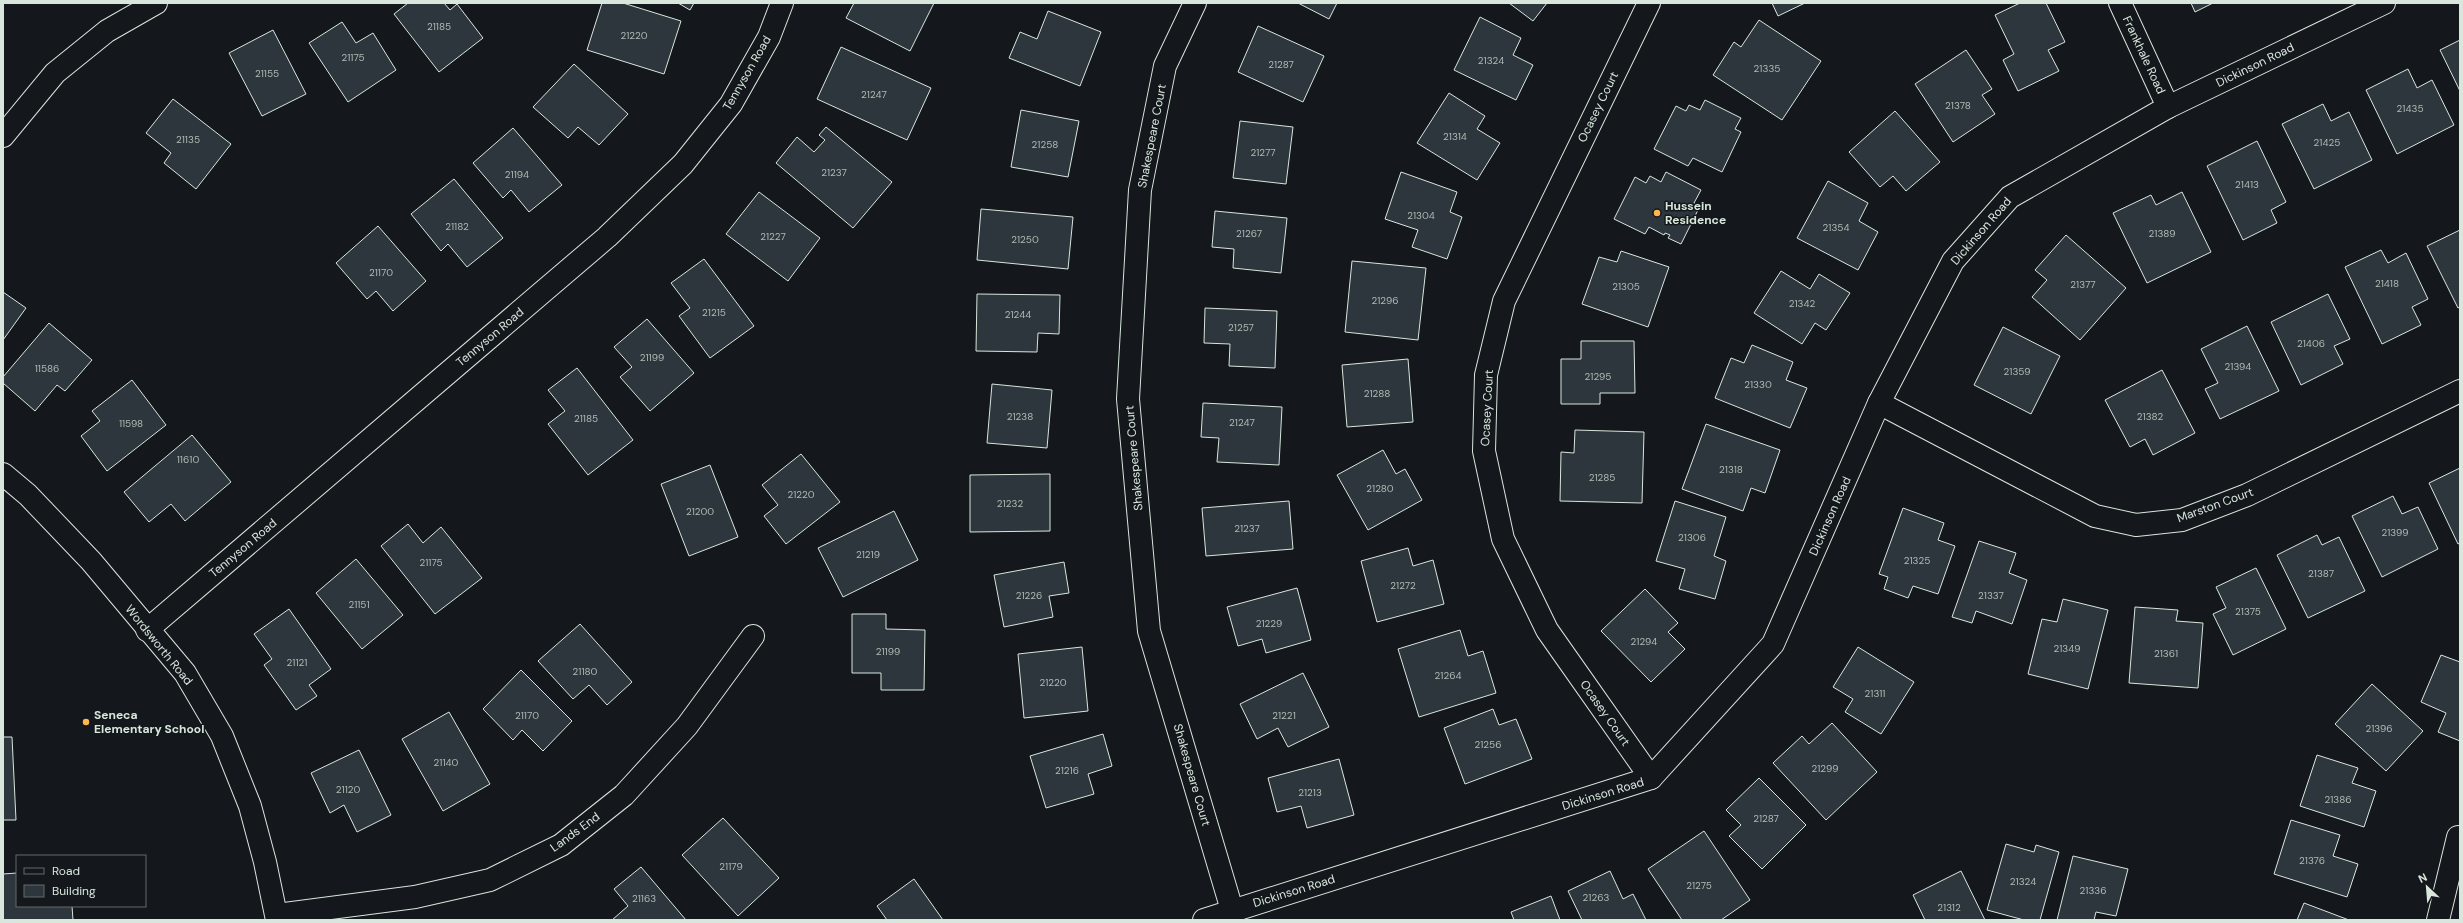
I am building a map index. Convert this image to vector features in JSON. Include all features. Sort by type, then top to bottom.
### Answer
[{"type":"street","points":[[3,136],[55,73],[107,31],[156,3]]},
{"type":"street","name":"Tennyson Road","points":[[147,630],[607,237],[683,164],[731,104],[769,37],[782,3]]},
{"type":"street","name":"Shakespeare Court","points":[[1195,3],[1165,66],[1140,190],[1128,399],[1149,631],[1232,910]]},
{"type":"street","name":"Ocasey Court","points":[[1648,3],[1504,301],[1486,375],[1484,451],[1503,539],[1548,630],[1651,778]]},
{"type":"street","name":"Frankhale Road","points":[[2120,3],[2168,107]]},
{"type":"street","name":"Dickinson Road","points":[[1204,920],[1651,778],[1773,644],[1879,403],[1953,261],[2010,197],[2168,107],[2384,3]]},
{"type":"street","name":"Marston Court","points":[[1879,403],[2095,516],[2136,525],[2182,520],[2247,495],[2460,391]]},
{"type":"street","name":"Wordsworth Road","points":[[3,474],[28,495],[91,561],[147,630],[185,673],[222,736],[250,806],[277,918]]},
{"type":"street","name":"Lands End","points":[[277,918],[415,897],[490,880],[561,845],[624,795],[687,726],[753,636]]},
{"type":"street","points":[[2438,920],[2458,837]]},
{"type":"building","points":[[408,3],[444,3],[450,10],[457,4],[483,38],[439,72],[394,14]]},
{"type":"building","points":[[602,3],[623,3],[681,21],[664,74],[587,50]]},
{"type":"building","points":[[678,3],[694,3],[690,10]]},
{"type":"building","points":[[854,3],[934,3],[910,51],[846,18]]},
{"type":"building","points":[[1298,3],[1337,3],[1329,19]]},
{"type":"building","points":[[1509,3],[1547,3],[1533,21]]},
{"type":"building","points":[[1772,3],[1805,3],[1778,16]]},
{"type":"building","points":[[2020,3],[2046,3],[2065,42],[2048,50],[2059,71],[2018,91],[2003,60],[2014,54],[1995,15]]},
{"type":"building","points":[[2191,3],[2213,3],[2195,12]]},
{"type":"building","points":[[1048,11],[1101,32],[1080,86],[1009,58],[1020,32],[1037,39]]},
{"type":"building","points":[[1480,17],[1521,38],[1513,55],[1533,65],[1516,100],[1454,70]]},
{"type":"building","points":[[1759,20],[1821,61],[1782,120],[1713,75],[1734,42],[1741,47]]},
{"type":"building","points":[[342,22],[356,43],[373,33],[396,70],[348,102],[309,43]]},
{"type":"building","points":[[1258,26],[1324,56],[1303,102],[1238,72]]},
{"type":"building","points":[[273,30],[306,94],[262,116],[229,53]]},
{"type":"building","points":[[2460,40],[2460,91],[2440,50]]},
{"type":"building","points":[[841,47],[931,88],[907,140],[817,99]]},
{"type":"building","points":[[1966,50],[1992,89],[1982,95],[1995,114],[1953,142],[1915,84]]},
{"type":"building","points":[[574,64],[628,114],[599,145],[578,127],[568,138],[533,107]]},
{"type":"building","points":[[2408,69],[2417,88],[2432,80],[2454,125],[2397,154],[2366,90]]},
{"type":"building","points":[[1449,93],[1485,116],[1477,129],[1500,143],[1477,180],[1417,143]]},
{"type":"building","points":[[173,99],[231,144],[196,189],[164,163],[171,153],[146,133]]},
{"type":"building","points":[[1705,100],[1741,118],[1735,129],[1741,132],[1722,172],[1693,158],[1688,166],[1654,149],[1676,106],[1686,111],[1689,105],[1700,110]]},
{"type":"building","points":[[2323,104],[2331,121],[2349,112],[2372,160],[2314,189],[2282,124]]},
{"type":"building","points":[[1021,110],[1079,121],[1068,177],[1011,167]]},
{"type":"building","points":[[1895,111],[1940,162],[1906,191],[1893,176],[1880,187],[1849,152]]},
{"type":"building","points":[[1240,121],[1293,127],[1286,184],[1233,178]]},
{"type":"building","points":[[826,127],[892,182],[853,228],[776,163],[797,137],[814,152],[825,140],[819,135]]},
{"type":"building","points":[[513,128],[562,185],[529,212],[511,190],[503,198],[473,163]]},
{"type":"building","points":[[2257,141],[2286,202],[2271,210],[2277,223],[2243,240],[2207,166]]},
{"type":"building","points":[[1401,172],[1457,192],[1450,212],[1462,217],[1447,259],[1412,247],[1418,230],[1385,219]]},
{"type":"building","name":"Hussein Residence","points":[[1666,172],[1701,190],[1694,203],[1700,206],[1681,244],[1668,238],[1670,235],[1665,233],[1664,235],[1649,227],[1645,234],[1614,219],[1635,177],[1646,183],[1650,176],[1661,182]]},
{"type":"building","points":[[454,179],[503,238],[467,267],[448,244],[441,251],[411,214]]},
{"type":"building","points":[[1828,181],[1868,203],[1859,221],[1878,232],[1858,270],[1797,238]]},
{"type":"building","points":[[759,192],[820,238],[788,281],[726,234]]},
{"type":"building","points":[[2182,192],[2211,252],[2147,283],[2113,213],[2151,195],[2156,205]]},
{"type":"building","points":[[981,209],[1073,217],[1068,269],[977,260]]},
{"type":"building","points":[[1215,211],[1287,218],[1281,273],[1233,268],[1234,249],[1212,247]]},
{"type":"building","points":[[378,226],[426,281],[393,311],[376,291],[367,299],[336,263]]},
{"type":"building","points":[[2460,230],[2460,307],[2458,308],[2427,246]]},
{"type":"building","points":[[2066,235],[2126,288],[2080,340],[2032,297],[2047,280],[2035,270]]},
{"type":"building","points":[[2381,250],[2388,263],[2406,253],[2428,299],[2412,307],[2421,325],[2382,344],[2345,267]]},
{"type":"building","points":[[1621,251],[1669,267],[1648,327],[1582,304],[1599,257],[1617,262]]},
{"type":"building","points":[[704,259],[754,326],[710,358],[679,316],[690,308],[671,283]]},
{"type":"building","points":[[1352,261],[1426,268],[1418,340],[1345,332]]},
{"type":"building","points":[[1781,271],[1810,289],[1819,274],[1850,293],[1826,330],[1815,323],[1802,344],[1754,313]]},
{"type":"building","points":[[3,292],[26,308],[3,340]]},
{"type":"building","points":[[977,294],[1060,295],[1059,334],[1038,333],[1037,352],[976,351]]},
{"type":"building","points":[[2328,294],[2350,339],[2334,346],[2343,364],[2301,385],[2271,322]]},
{"type":"building","points":[[1205,308],[1277,311],[1275,368],[1229,366],[1230,344],[1204,343]]},
{"type":"building","points":[[647,319],[694,373],[650,411],[620,377],[632,367],[614,347]]},
{"type":"building","points":[[49,323],[92,360],[65,391],[57,385],[35,411],[3,383],[3,377]]},
{"type":"building","points":[[2247,326],[2279,391],[2220,419],[2205,389],[2218,383],[2201,349]]},
{"type":"building","points":[[2003,327],[2060,356],[2031,414],[1974,385]]},
{"type":"building","points":[[1581,341],[1634,341],[1635,393],[1600,393],[1600,404],[1561,404],[1561,359],[1581,359]]},
{"type":"building","points":[[1752,345],[1793,362],[1786,380],[1807,388],[1790,428],[1715,398],[1731,358],[1744,363]]},
{"type":"building","points":[[1408,359],[1413,422],[1347,427],[1342,365]]},
{"type":"building","points":[[577,368],[633,440],[588,475],[548,424],[565,411],[548,390]]},
{"type":"building","points":[[2162,370],[2195,433],[2153,455],[2145,439],[2130,447],[2105,400]]},
{"type":"building","points":[[132,380],[166,425],[107,471],[81,436],[100,421],[92,411]]},
{"type":"building","points":[[992,384],[1052,390],[1047,448],[987,443]]},
{"type":"building","points":[[1203,403],[1282,407],[1279,465],[1217,462],[1219,438],[1201,437]]},
{"type":"building","points":[[1706,424],[1780,450],[1765,493],[1751,488],[1743,511],[1682,489]]},
{"type":"building","points":[[1575,430],[1644,432],[1642,503],[1560,501],[1561,452],[1574,453]]},
{"type":"building","points":[[192,435],[231,482],[185,521],[171,504],[149,522],[124,492]]},
{"type":"building","points":[[1383,450],[1396,474],[1405,469],[1422,500],[1368,530],[1337,475]]},
{"type":"building","points":[[801,454],[840,502],[786,544],[764,516],[778,505],[762,485]]},
{"type":"building","points":[[710,465],[738,537],[689,556],[661,484]]},
{"type":"building","points":[[2460,468],[2460,543],[2458,544],[2429,483]]},
{"type":"building","points":[[1050,474],[1050,531],[970,532],[970,475]]},
{"type":"building","points":[[2393,496],[2402,514],[2418,507],[2438,549],[2382,577],[2352,516]]},
{"type":"building","points":[[1289,501],[1293,549],[1206,556],[1202,508]]},
{"type":"building","points":[[1675,501],[1726,517],[1714,556],[1726,561],[1715,599],[1679,589],[1685,569],[1656,561]]},
{"type":"building","points":[[1903,508],[1944,523],[1938,540],[1955,546],[1938,594],[1913,586],[1908,598],[1884,589],[1888,577],[1879,574]]},
{"type":"building","points":[[894,511],[918,560],[843,597],[818,548]]},
{"type":"building","points":[[408,524],[423,543],[441,527],[482,578],[435,614],[381,546]]},
{"type":"building","points":[[2317,535],[2322,545],[2339,537],[2365,591],[2308,618],[2277,555]]},
{"type":"building","points":[[1979,541],[2016,553],[2009,573],[2027,580],[2012,624],[1976,611],[1972,623],[1952,617]]},
{"type":"building","points":[[1408,548],[1413,566],[1433,560],[1444,604],[1377,622],[1361,561]]},
{"type":"building","points":[[356,559],[403,615],[362,649],[316,593]]},
{"type":"building","points":[[1064,562],[1069,593],[1049,596],[1053,617],[1004,627],[994,575]]},
{"type":"building","points":[[2256,568],[2286,629],[2233,655],[2213,614],[2226,608],[2216,587]]},
{"type":"building","points":[[1297,588],[1311,640],[1266,653],[1262,639],[1238,646],[1227,607]]},
{"type":"building","points":[[1645,589],[1678,623],[1668,632],[1685,649],[1651,682],[1601,631]]},
{"type":"building","points":[[2063,599],[2108,610],[2088,689],[2028,674],[2042,619],[2057,622]]},
{"type":"building","points":[[2135,607],[2178,610],[2176,621],[2203,623],[2198,688],[2129,683]]},
{"type":"building","points":[[289,609],[331,669],[309,685],[317,696],[296,710],[264,665],[272,659],[254,634]]},
{"type":"building","points":[[852,614],[886,614],[886,629],[925,630],[924,690],[881,690],[881,673],[852,673]]},
{"type":"building","points":[[580,624],[632,682],[607,705],[589,685],[573,699],[538,661]]},
{"type":"building","points":[[1460,630],[1468,656],[1483,651],[1496,693],[1419,717],[1398,649]]},
{"type":"building","points":[[1082,647],[1088,711],[1024,718],[1018,654]]},
{"type":"building","points":[[1858,647],[1914,682],[1881,734],[1845,712],[1853,699],[1833,687]]},
{"type":"building","points":[[2441,655],[2460,662],[2460,741],[2438,732],[2446,713],[2421,702]]},
{"type":"building","points":[[521,670],[572,721],[543,751],[522,730],[513,740],[483,709]]},
{"type":"building","points":[[1303,673],[1329,727],[1288,747],[1278,728],[1257,739],[1240,704]]},
{"type":"building","points":[[2372,684],[2423,731],[2386,771],[2335,724]]},
{"type":"building","points":[[1493,709],[1499,725],[1516,719],[1532,759],[1465,784],[1444,728]]},
{"type":"building","points":[[449,712],[490,784],[443,811],[402,739]]},
{"type":"building","points":[[1832,723],[1877,772],[1826,820],[1773,763],[1802,736],[1809,744]]},
{"type":"building","points":[[1103,734],[1112,766],[1088,774],[1094,794],[1046,808],[1030,756]]},
{"type":"building","points":[[3,737],[12,737],[16,820],[3,820]]},
{"type":"building","points":[[359,750],[391,815],[357,832],[344,805],[330,813],[311,773]]},
{"type":"building","points":[[2317,755],[2358,768],[2352,783],[2376,791],[2364,827],[2300,806]]},
{"type":"building","points":[[1339,759],[1354,815],[1307,828],[1301,806],[1277,812],[1268,778]]},
{"type":"building","points":[[1759,778],[1806,825],[1762,869],[1729,836],[1741,825],[1726,810]]},
{"type":"building","points":[[723,818],[779,878],[738,916],[682,855]]},
{"type":"building","points":[[2291,820],[2340,835],[2333,856],[2358,864],[2347,897],[2274,874]]},
{"type":"building","points":[[1704,831],[1750,900],[1721,920],[1682,920],[1648,869]]},
{"type":"building","points":[[2006,844],[2034,852],[2036,845],[2059,852],[2040,920],[2024,920],[1987,910]]},
{"type":"building","points":[[2073,856],[2128,869],[2116,916],[2096,912],[2094,920],[2057,920]]},
{"type":"building","points":[[641,867],[686,920],[612,920],[628,906],[614,889]]},
{"type":"building","points":[[1610,871],[1623,899],[1633,894],[1646,920],[1582,920],[1568,891]]},
{"type":"building","points":[[1961,871],[1985,920],[1925,920],[1913,895]]},
{"type":"building","points":[[16,873],[16,907],[72,907],[73,920],[3,920],[3,874]]},
{"type":"building","points":[[914,879],[943,920],[887,920],[877,906]]},
{"type":"building","points":[[1551,896],[1560,920],[1514,920],[1511,912]]},
{"type":"building","points":[[2304,903],[2349,920],[2297,920]]},
{"type":"place","name":"Hussein Residence","points":[[1657,213]]},
{"type":"place","name":"Seneca Elementary School","points":[[86,722]]}]
